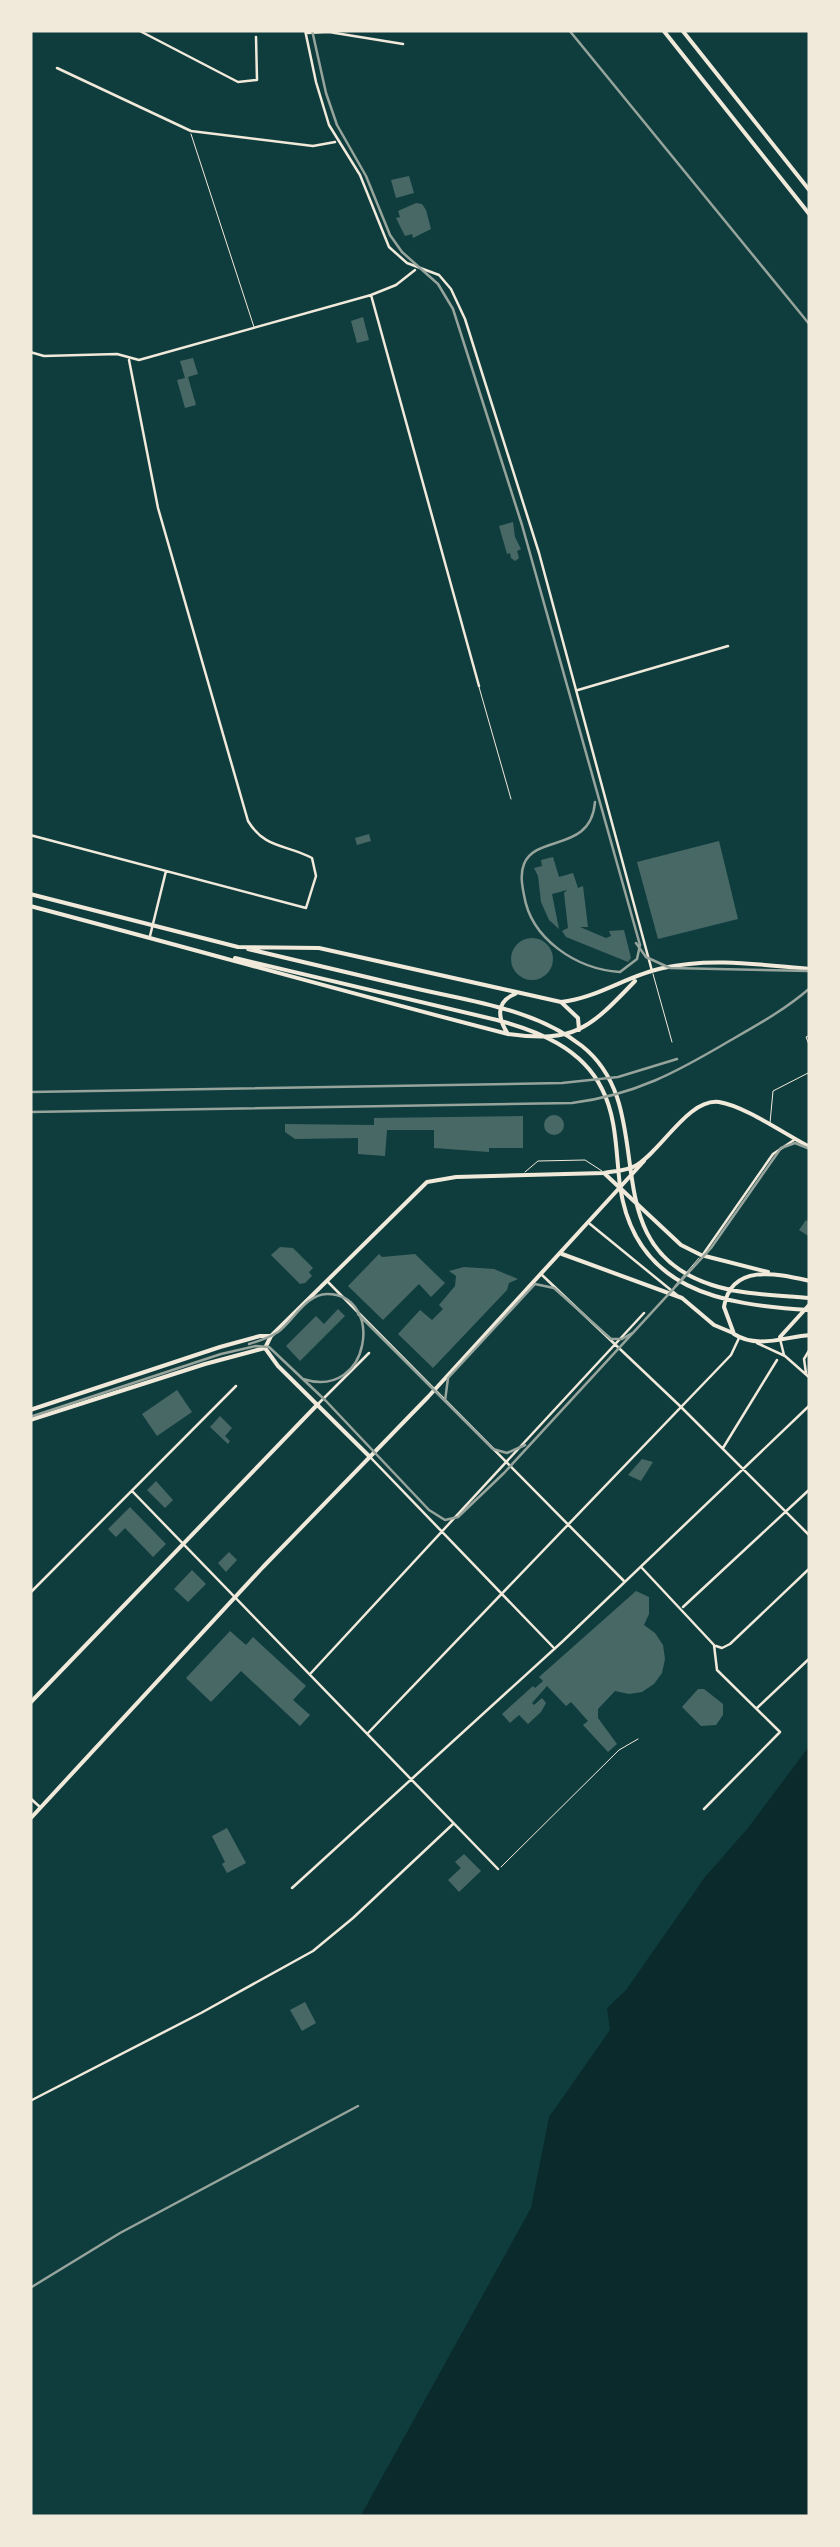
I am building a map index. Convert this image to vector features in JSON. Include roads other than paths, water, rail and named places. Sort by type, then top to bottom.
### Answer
[{"type":"main road","points":[[663,30],[810,215]]},
{"type":"main road","points":[[682,30],[810,191]]},
{"type":"main road","points":[[30,894],[525,1015],[555,1029],[582,1046],[612,1081],[622,1110],[630,1184],[639,1216],[644,1230],[666,1258],[713,1286],[810,1304]]},
{"type":"main road","points":[[30,906],[460,1010],[519,1026],[552,1040],[575,1055],[596,1078],[612,1120],[622,1197],[630,1224],[665,1273],[716,1298],[810,1304]]},
{"type":"main road","points":[[238,947],[319,948],[561,1002],[578,1000],[652,970],[703,963],[810,969]]},
{"type":"main road","points":[[235,958],[508,1034],[551,1038],[578,1032],[638,978]]},
{"type":"main road","points":[[508,1034],[501,1024],[500,1011],[508,997],[517,994]]},
{"type":"main road","points":[[561,1002],[578,1018],[578,1032]]},
{"type":"main road","points":[[30,1818],[562,1254],[647,1158],[704,1104],[725,1104],[810,1147]]},
{"type":"main road","points":[[30,1420],[265,1348],[272,1336],[427,1182],[456,1177],[604,1173],[627,1169],[647,1158]]},
{"type":"main road","points":[[604,1173],[681,1246],[701,1255],[810,1281]]},
{"type":"main road","points":[[562,1254],[682,1298],[714,1325],[757,1343],[810,1335]]},
{"type":"main road","points":[[736,1336],[724,1307],[729,1291],[743,1278],[768,1272]]},
{"type":"main road","points":[[780,1337],[810,1304]]},
{"type":"main road","points":[[30,1410],[220,1347],[272,1336]]},
{"type":"main road","points":[[265,1348],[278,1366],[370,1457]]},
{"type":"main road","points":[[30,1703],[318,1404]]},
{"type":"street","points":[[138,30],[238,82],[257,80],[256,37]]},
{"type":"street","points":[[403,44],[306,32],[320,97],[338,142],[360,174],[389,247],[416,268],[440,276],[450,288],[464,320],[539,553],[652,970]]},
{"type":"street","points":[[57,68],[190,130],[313,146],[338,142]]},
{"type":"street","points":[[30,352],[44,356],[117,354],[139,360],[371,295],[396,285],[416,268]]},
{"type":"street","points":[[371,295],[478,686]]},
{"type":"street","points":[[30,835],[306,908],[316,876],[312,858],[266,842],[248,821],[158,508],[129,360]]},
{"type":"street","points":[[576,691],[728,646]]},
{"type":"street","points":[[149,937],[166,869]]},
{"type":"street","points":[[701,1255],[773,1154],[796,1140]]},
{"type":"street","points":[[589,1223],[682,1298]]},
{"type":"street","points":[[541,1274],[810,1536]]},
{"type":"street","points":[[328,1282],[625,1582]]},
{"type":"street","points":[[310,1674],[644,1313]]},
{"type":"street","points":[[368,1733],[731,1355],[736,1336]]},
{"type":"street","points":[[780,1337],[785,1356],[808,1376]]},
{"type":"street","points":[[757,1343],[785,1356]]},
{"type":"street","points":[[808,1376],[804,1360],[810,1349]]},
{"type":"street","points":[[318,1404],[370,1353]]},
{"type":"street","points":[[723,1448],[777,1360]]},
{"type":"street","points":[[30,1592],[236,1386]]},
{"type":"street","points":[[292,1888],[625,1582],[810,1404]]},
{"type":"street","points":[[370,1457],[554,1648]]},
{"type":"street","points":[[681,1610],[810,1489]]},
{"type":"street","points":[[132,1492],[498,1869]]},
{"type":"street","points":[[641,1566],[714,1645],[722,1648],[810,1568]]},
{"type":"street","points":[[704,1809],[780,1732],[716,1670],[714,1645]]},
{"type":"street","points":[[756,1708],[810,1658]]},
{"type":"street","points":[[30,1798],[41,1808]]},
{"type":"street","points":[[30,2100],[313,1951],[454,1823]]},
{"type":"lane","points":[[190,130],[254,328]]},
{"type":"lane","points":[[478,686],[511,799]]},
{"type":"lane","points":[[652,970],[672,1042]]},
{"type":"lane","points":[[810,1036],[806,1038],[810,1047]]},
{"type":"lane","points":[[770,1126],[773,1091],[810,1072]]},
{"type":"lane","points":[[522,1175],[538,1162],[585,1160],[604,1173]]},
{"type":"lane","points":[[671,1290],[701,1255]]},
{"type":"lane","points":[[498,1869],[618,1750],[638,1739]]},
{"type":"water","points":[[810,1745],[810,2517],[360,2517],[531,2208],[549,2117],[610,2030],[607,2008],[626,1990],[705,1877],[748,1828]]},
{"type":"tram line","points":[[312,30],[337,125],[366,176],[390,235],[402,252],[438,284],[453,309],[522,525],[640,945],[637,959],[620,972],[587,965],[558,949],[528,911],[523,887],[523,868],[530,855],[584,829],[595,802]]},
{"type":"tram line","points":[[636,943],[646,957],[670,968],[810,971]]},
{"type":"tram line","points":[[30,1417],[221,1354],[269,1347],[429,1510],[445,1520],[458,1517],[504,1473],[711,1248],[781,1148],[795,1143],[810,1149]]},
{"type":"tram line","points":[[445,1401],[448,1378],[535,1284],[554,1288],[611,1339],[622,1339],[634,1332]]},
{"type":"tram line","points":[[249,1344],[278,1332],[319,1295],[345,1299],[357,1310],[363,1327],[356,1362],[344,1375],[326,1382],[303,1379]]},
{"type":"tram line","points":[[358,1314],[493,1449],[507,1453],[525,1445]]},
{"type":"railway","points":[[569,30],[810,325]]},
{"type":"railway","points":[[30,1112],[572,1103],[636,1088],[674,1072],[762,1022],[810,988]]},
{"type":"railway","points":[[30,1092],[562,1083],[618,1077],[677,1059]]},
{"type":"railway","points":[[30,2288],[120,2233],[358,2106]]}]
